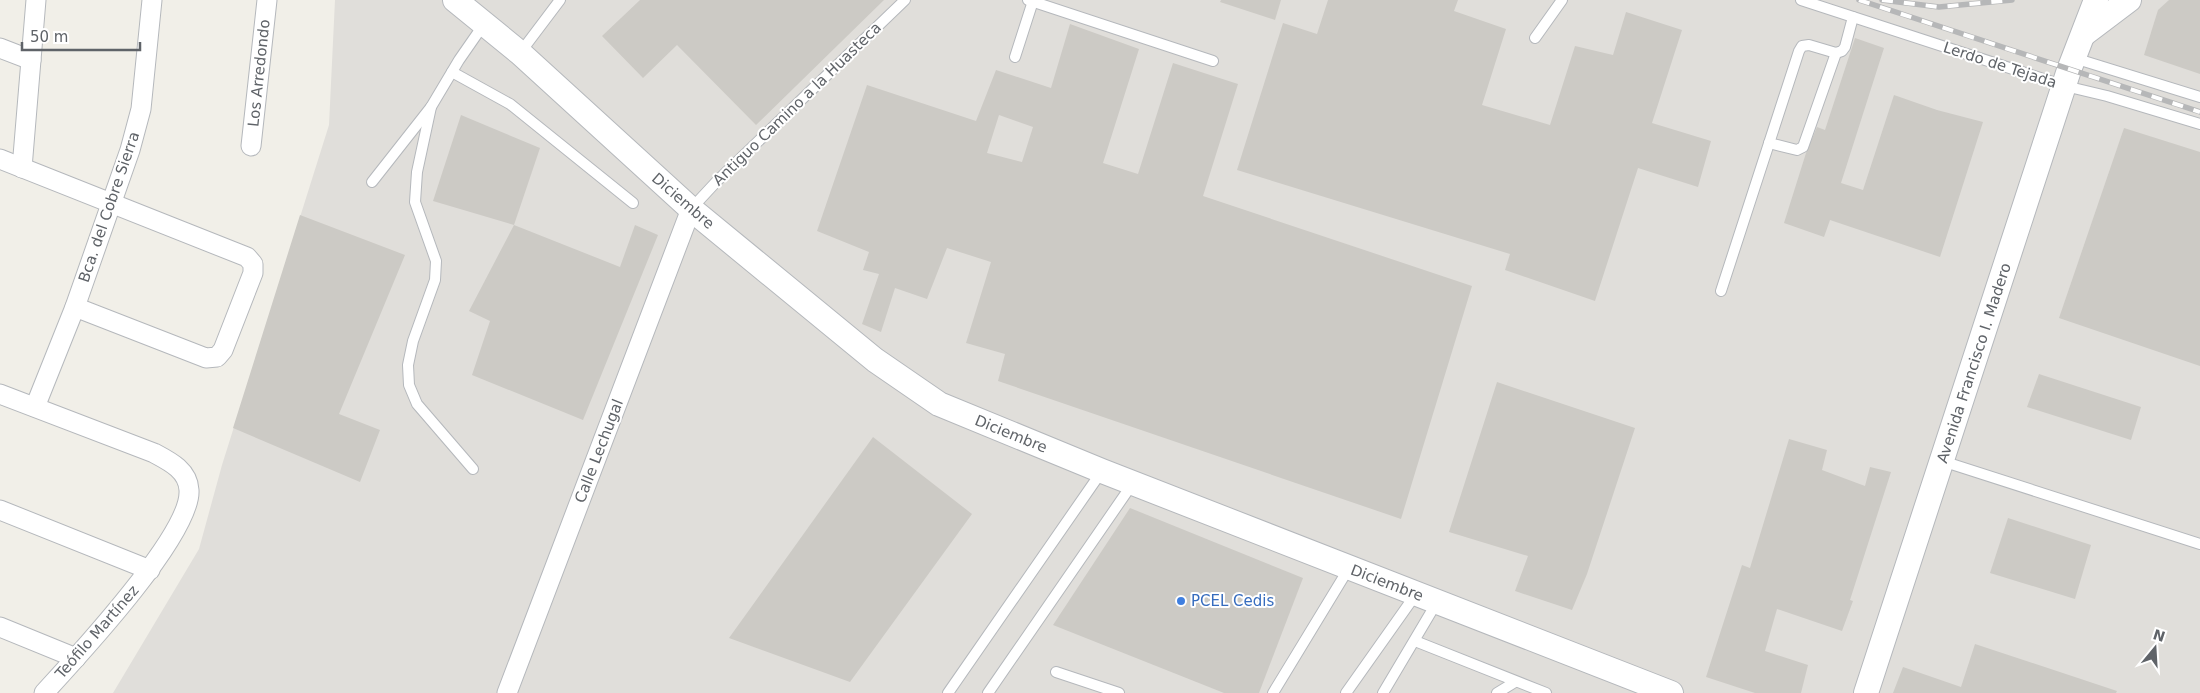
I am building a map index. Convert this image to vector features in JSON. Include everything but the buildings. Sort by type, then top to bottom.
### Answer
[{"type":"street","points":[[22,168],[36,0]]},
{"type":"street","name":"Bca. del Cobre Sierra","points":[[35,407],[75,307],[112,204],[141,109],[152,0]]},
{"type":"street","name":"Los Arredondo","points":[[251,146],[266,0]]},
{"type":"street","name":"Diciembre","points":[[455,0],[520,53],[691,209],[875,360],[939,404],[1102,471],[1671,693]]},
{"type":"street","name":"Avenida Francisco I. Madero","points":[[1866,693],[2064,86],[2096,0]]},
{"type":"street","points":[[2084,34],[2129,0]]},
{"type":"street","points":[[0,48],[32,60]]},
{"type":"street","points":[[0,159],[247,257],[253,264],[253,274],[223,350],[217,357],[206,358],[75,307]]},
{"type":"street","name":"Calle Lechugal","points":[[507,693],[691,209]]},
{"type":"street","name":"Teófilo Martínez","points":[[0,394],[154,453],[172,463],[186,476],[190,491],[171,539],[150,570],[44,693]]},
{"type":"street","points":[[0,510],[150,570]]},
{"type":"street","points":[[0,627],[76,658]]},
{"type":"lane","points":[[520,53],[560,0]]},
{"type":"lane","name":"Antiguo Camino a la Huasteca","points":[[691,209],[724,174],[904,0]]},
{"type":"lane","points":[[1536,38],[1562,0]]},
{"type":"lane","name":"Lerdo de Tejada","points":[[1801,0],[2064,86],[2107,96],[2200,124]]},
{"type":"lane","points":[[1015,57],[1031,1],[1213,61]]},
{"type":"lane","points":[[1721,291],[1802,46],[1809,45],[1836,53],[1842,51],[1854,17]]},
{"type":"lane","points":[[372,182],[431,107],[485,23]]},
{"type":"lane","points":[[1769,143],[1797,150],[1803,148],[1836,53]]},
{"type":"lane","points":[[2074,58],[2200,97]]},
{"type":"lane","points":[[452,72],[510,104],[633,203]]},
{"type":"lane","points":[[431,107],[417,172],[415,202],[436,261],[435,280],[413,341],[408,365],[408,385],[417,404],[473,470]]},
{"type":"lane","points":[[1942,461],[2200,544]]},
{"type":"lane","points":[[948,693],[1102,471]]},
{"type":"lane","points":[[988,693],[1134,483]]},
{"type":"lane","points":[[1272,693],[1349,568]]},
{"type":"lane","points":[[1383,693],[1415,641],[1426,598]]},
{"type":"lane","points":[[1346,693],[1426,598]]},
{"type":"lane","points":[[1415,641],[1546,693]]},
{"type":"lane","points":[[1056,672],[1119,693]]},
{"type":"lane","points":[[1497,693],[1515,682]]},
{"type":"shaded area","points":[[335,0],[2200,0],[2200,693],[113,693],[199,549],[222,465],[329,125]]},
{"type":"railway","points":[[1859,0],[2200,112]]},
{"type":"railway","points":[[1882,0],[1939,7],[2012,0]]},
{"type":"place","name":"PCEL Cedis","points":[[1181,601]]}]
